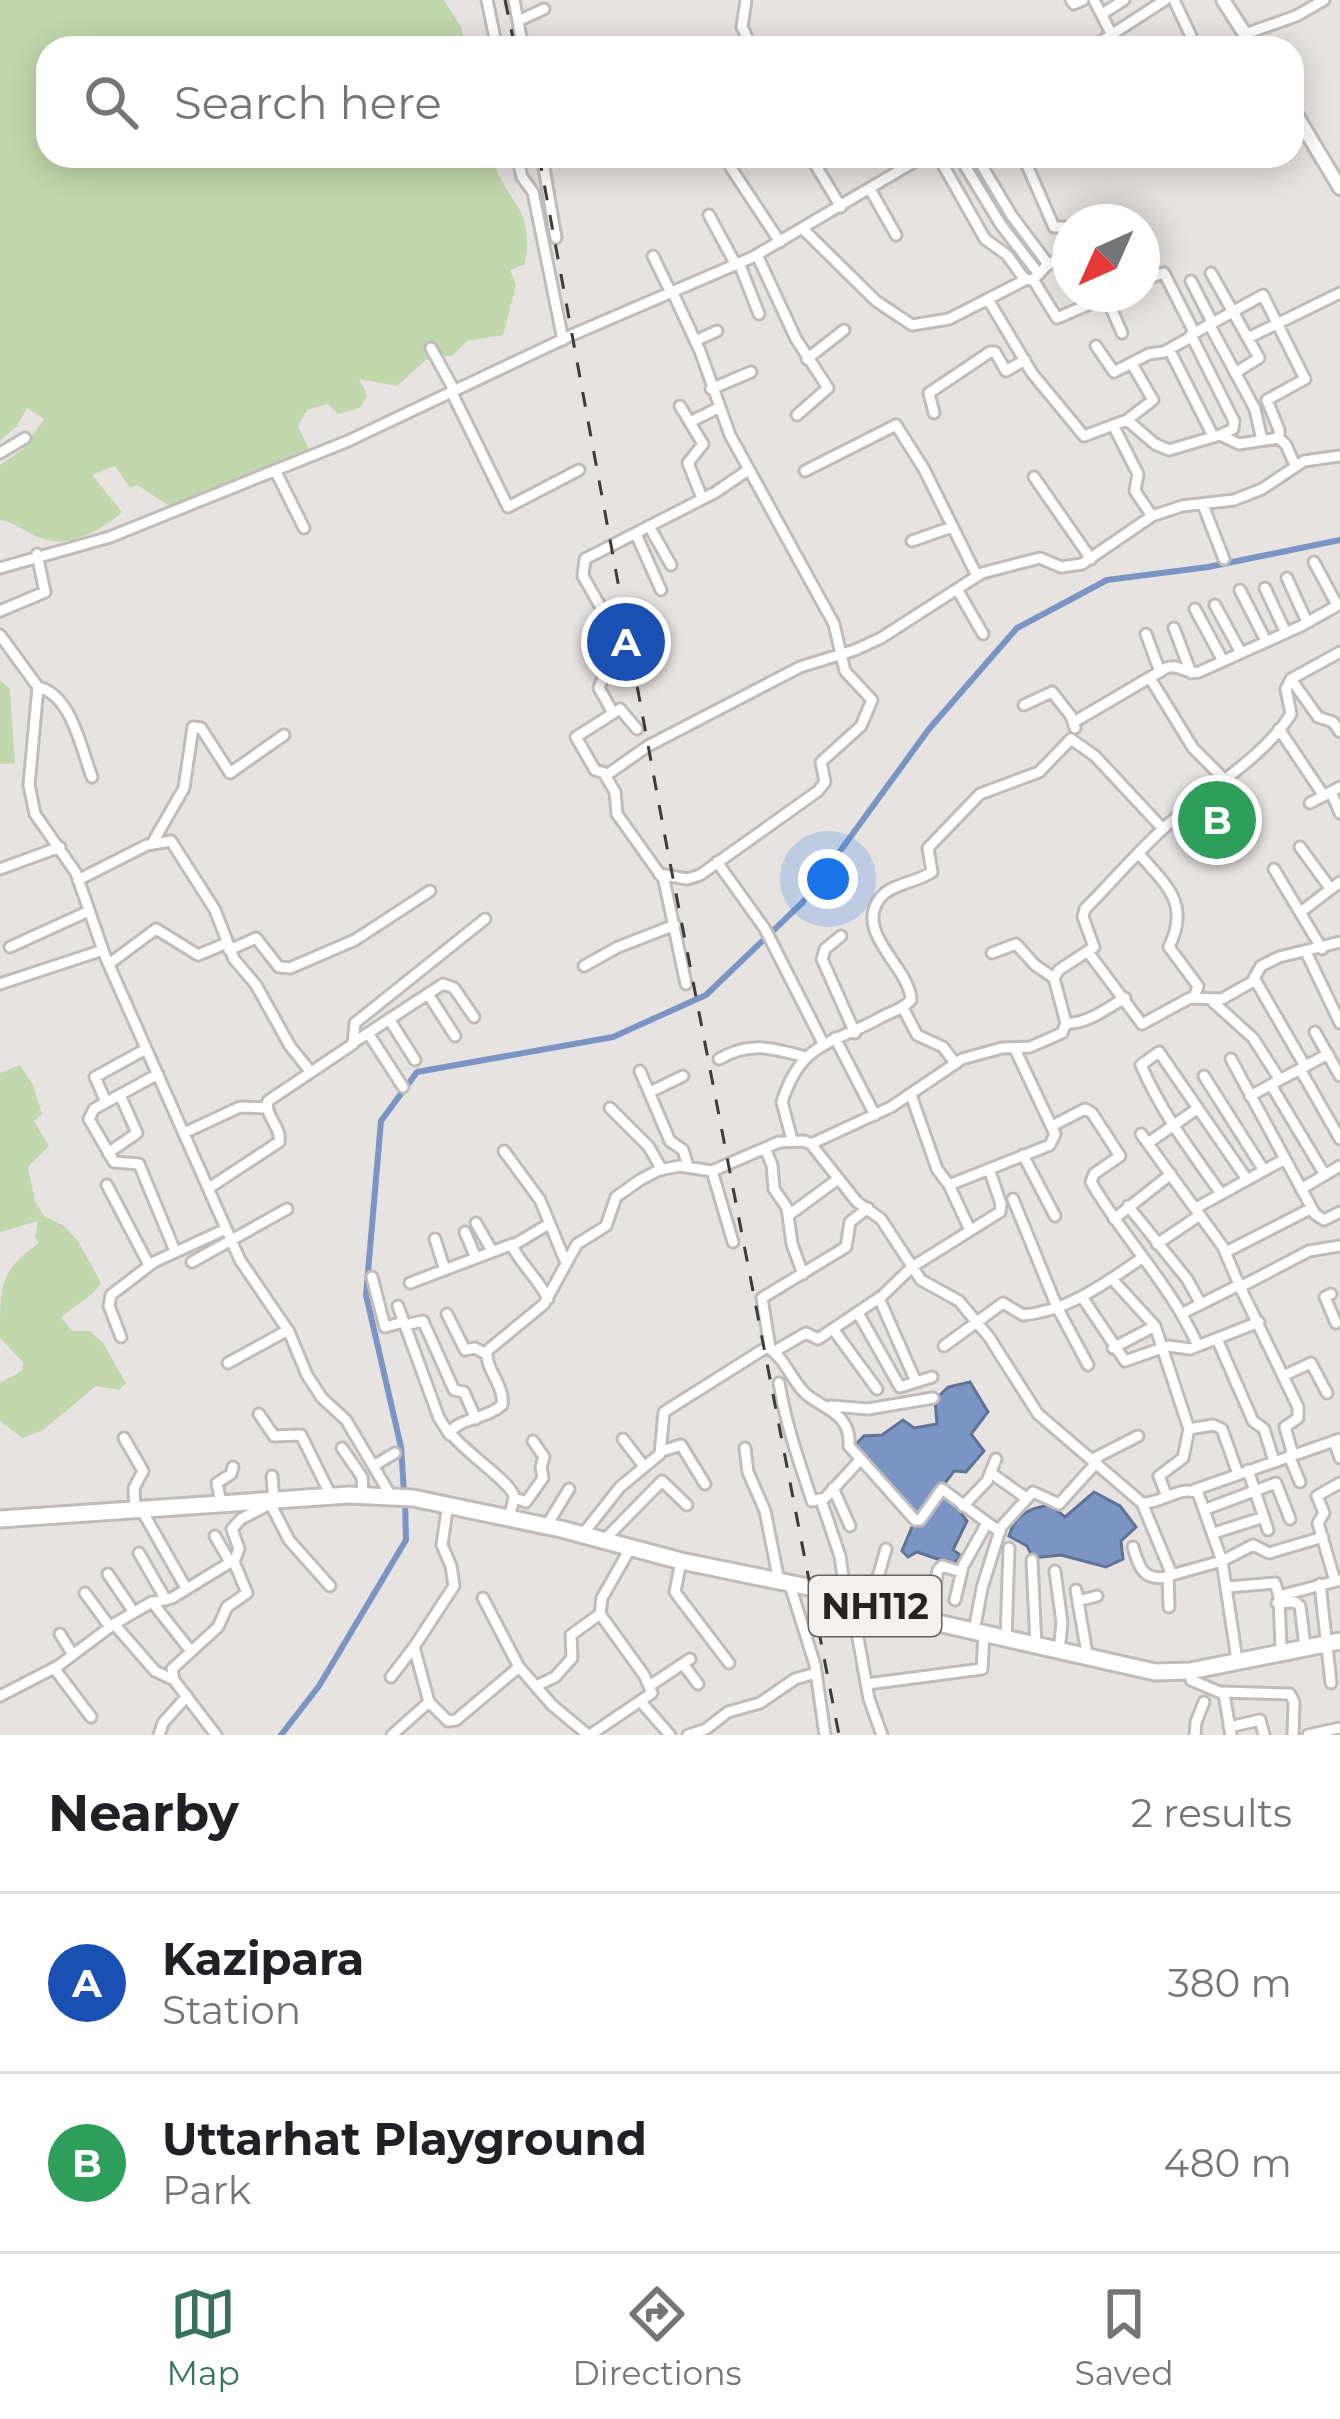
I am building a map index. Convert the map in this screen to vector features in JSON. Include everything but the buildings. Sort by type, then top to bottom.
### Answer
[{"type":"highway","name":"NH112","points":[[0,1519],[331,1496],[401,1497],[509,1517],[1155,1672],[1190,1671],[1333,1642]]},
{"type":"main road","points":[[1223,0],[1245,34]]},
{"type":"main road","points":[[1304,128],[1340,188]]},
{"type":"street","points":[[488,0],[494,36]]},
{"type":"street","points":[[514,0],[521,36]]},
{"type":"street","points":[[746,0],[742,27],[746,36]]},
{"type":"street","points":[[1071,0],[1074,4],[1083,0]]},
{"type":"street","points":[[1094,0],[1112,34]]},
{"type":"street","points":[[1102,14],[1124,0]]},
{"type":"street","points":[[1288,0],[1296,16]]},
{"type":"street","points":[[1109,36],[1162,1],[1191,36]]},
{"type":"street","points":[[1245,34],[1296,16],[1317,2]]},
{"type":"street","points":[[518,20],[544,9]]},
{"type":"street","points":[[520,168],[533,191],[563,340]]},
{"type":"street","points":[[544,168],[556,238]]},
{"type":"street","points":[[731,168],[780,242]]},
{"type":"street","points":[[817,168],[841,207]]},
{"type":"street","points":[[1,565],[98,541],[275,470],[757,255],[904,168]]},
{"type":"street","points":[[945,168],[986,239],[1032,278]]},
{"type":"street","points":[[966,168],[1052,310]]},
{"type":"street","points":[[983,168],[1048,265]]},
{"type":"street","points":[[1028,168],[1052,222]]},
{"type":"street","points":[[870,189],[896,235]]},
{"type":"street","points":[[709,215],[759,314]]},
{"type":"street","points":[[804,230],[856,283],[907,323],[920,325],[949,319],[989,301],[1052,263]]},
{"type":"street","points":[[757,255],[807,359],[828,389],[797,415]]},
{"type":"street","points":[[653,256],[695,341],[718,408],[748,470],[834,624],[845,671],[871,695],[872,706],[866,721],[823,759],[824,782],[818,791],[694,878],[659,874]]},
{"type":"street","points":[[1127,420],[1169,450],[1233,429],[1234,422],[1164,273],[1160,274]]},
{"type":"street","points":[[1211,273],[1258,361],[1235,373]]},
{"type":"street","points":[[1191,281],[1256,410],[1262,440]]},
{"type":"street","points":[[1248,338],[1340,293]]},
{"type":"street","points":[[1096,346],[1111,370],[1132,364],[1169,350],[1263,295],[1305,379],[1267,400],[1280,430],[1279,439]]},
{"type":"street","points":[[989,301],[1024,360],[1082,434],[1091,436],[1127,420],[1153,400],[1132,364]]},
{"type":"street","points":[[1114,312],[1122,333]]},
{"type":"street","points":[[807,359],[844,330]]},
{"type":"street","points":[[695,341],[717,331]]},
{"type":"street","points":[[431,348],[508,507],[579,470]]},
{"type":"street","points":[[1169,350],[1218,435],[1239,444],[1279,439],[1294,466]]},
{"type":"street","points":[[934,413],[929,393],[983,356],[994,351],[1006,371],[1024,360]]},
{"type":"street","points":[[711,389],[751,372]]},
{"type":"street","points":[[680,406],[704,444],[688,463],[702,499]]},
{"type":"street","points":[[690,422],[718,408]]},
{"type":"street","points":[[805,471],[896,424],[977,576]]},
{"type":"street","points":[[1113,425],[1138,474],[1135,491],[1152,516]]},
{"type":"street","points":[[0,453],[25,438]]},
{"type":"street","points":[[605,775],[648,746],[800,667],[881,638],[977,576],[1034,559],[1066,567],[1091,560],[1152,516],[1256,492],[1294,466],[1340,456]]},
{"type":"street","points":[[275,470],[304,528]]},
{"type":"street","points":[[601,662],[612,652],[599,625],[603,611],[583,576],[584,561],[748,470]]},
{"type":"street","points":[[1034,477],[1091,560]]},
{"type":"street","points":[[1203,505],[1224,559]]},
{"type":"street","points":[[649,526],[671,565]]},
{"type":"street","points":[[912,541],[952,527]]},
{"type":"street","points":[[636,534],[661,590]]},
{"type":"street","points":[[0,611],[45,592],[38,554]]},
{"type":"street","points":[[1074,722],[1155,675],[1176,666],[1191,673],[1286,633],[1338,604],[1314,562]]},
{"type":"street","points":[[1287,578],[1307,622]]},
{"type":"street","points":[[1264,588],[1286,633]]},
{"type":"street","points":[[957,589],[983,634]]},
{"type":"street","points":[[1240,590],[1266,641]]},
{"type":"street","points":[[1215,605],[1240,651]]},
{"type":"street","points":[[1195,609],[1222,659]]},
{"type":"street","points":[[1174,628],[1191,673]]},
{"type":"street","points":[[1146,634],[1155,675],[1192,748],[1225,781]]},
{"type":"street","points":[[0,635],[38,687],[52,692],[62,703],[92,777]]},
{"type":"street","points":[[1054,978],[1095,942],[1083,917],[1085,908],[1163,829],[1225,781],[1280,729],[1291,713],[1286,689],[1291,679],[1340,652]]},
{"type":"street","points":[[604,675],[599,688],[614,713]]},
{"type":"street","points":[[1291,679],[1321,720],[1333,722],[1340,732]]},
{"type":"street","points":[[38,687],[28,785],[35,814],[78,880],[103,950],[232,1242],[260,1293],[288,1330],[314,1387],[346,1420],[401,1497]]},
{"type":"street","points":[[1024,705],[1052,692],[1074,722],[1075,740],[1163,829]]},
{"type":"street","points":[[637,729],[624,710],[575,737],[595,770],[605,775],[615,792],[617,814],[659,874],[686,984]]},
{"type":"street","points":[[153,842],[183,791],[194,725],[201,728],[230,773],[284,735]]},
{"type":"street","points":[[1280,729],[1332,792],[1340,813]]},
{"type":"street","points":[[792,1140],[782,1102],[806,1057],[823,1042],[856,1033],[911,1000],[909,986],[875,931],[880,897],[932,872],[928,848],[980,794],[1039,772],[1068,740],[1075,740]]},
{"type":"street","points":[[1310,803],[1332,792]]},
{"type":"street","points":[[78,880],[153,842],[167,840],[176,846],[212,906],[228,947],[310,1072]]},
{"type":"street","points":[[0,869],[60,847]]},
{"type":"street","points":[[1300,847],[1335,885],[1302,910]]},
{"type":"street","points":[[1139,854],[1177,908],[1179,928],[1168,947],[1198,986],[1194,998]]},
{"type":"street","points":[[717,862],[765,929],[823,1042]]},
{"type":"street","points":[[1274,869],[1322,949]]},
{"type":"street","points":[[109,964],[157,928],[198,955],[256,938],[279,967],[290,968],[368,932],[430,891]]},
{"type":"street","points":[[10,947],[89,911]]},
{"type":"street","points":[[356,1041],[355,1023],[484,919]]},
{"type":"street","points":[[584,967],[629,942],[675,925]]},
{"type":"street","points":[[841,936],[821,959],[856,1033]]},
{"type":"street","points":[[1212,1001],[1254,978],[1269,962],[1340,942]]},
{"type":"street","points":[[486,1354],[548,1299],[580,1240],[606,1226],[618,1195],[662,1170],[688,1166],[712,1171],[792,1140],[811,1144],[911,1095],[955,1063],[1057,1036],[1066,1023],[1054,978],[1016,944],[992,953]]},
{"type":"street","points":[[0,984],[103,950]]},
{"type":"street","points":[[1088,952],[1142,1024],[1194,998],[1212,1001],[1253,1038],[1325,1175]]},
{"type":"street","points":[[1306,952],[1340,1022]]},
{"type":"street","points":[[1254,978],[1340,1139]]},
{"type":"street","points":[[209,1188],[280,1141],[268,1101],[443,984],[449,985],[474,1017]]},
{"type":"street","points":[[428,994],[455,1036]]},
{"type":"street","points":[[1066,1023],[1072,1025],[1125,998]]},
{"type":"street","points":[[904,1008],[917,1035],[943,1048],[955,1063]]},
{"type":"street","points":[[389,1019],[415,1060]]},
{"type":"street","points":[[1315,1032],[1340,1076]]},
{"type":"street","points":[[368,1034],[403,1087]]},
{"type":"street","points":[[835,1038],[875,1114]]},
{"type":"street","points":[[719,1059],[757,1046],[806,1057]]},
{"type":"street","points":[[106,1102],[94,1077],[146,1049]]},
{"type":"street","points":[[949,1185],[1053,1142],[1052,1126],[1015,1049]]},
{"type":"street","points":[[1220,1192],[1142,1068],[1152,1054],[1159,1052],[1246,1178]]},
{"type":"street","points":[[1250,1096],[1328,1054]]},
{"type":"street","points":[[1231,1059],[1320,1220],[1340,1212]]},
{"type":"street","points":[[640,1071],[670,1142],[683,1150],[688,1166]]},
{"type":"street","points":[[158,1074],[92,1111],[89,1119],[116,1164],[140,1164],[175,1251]]},
{"type":"street","points":[[650,1092],[683,1076]]},
{"type":"street","points":[[1204,1076],[1263,1169]]},
{"type":"street","points":[[108,1153],[136,1133],[119,1095]]},
{"type":"street","points":[[911,1095],[937,1169],[970,1230]]},
{"type":"street","points":[[184,1132],[240,1107],[267,1108]]},
{"type":"street","points":[[610,1108],[649,1147],[662,1170]]},
{"type":"street","points":[[1052,1126],[1084,1108],[1097,1120],[1120,1156],[1094,1174],[1091,1182],[1183,1313],[1198,1346]]},
{"type":"street","points":[[1197,1109],[1144,1139],[1226,1252],[1285,1375],[1299,1414],[1285,1427],[1300,1482]]},
{"type":"street","points":[[811,1144],[857,1202],[881,1219],[921,1280],[951,1294],[976,1322],[1038,1414],[1142,1503],[1169,1576],[1169,1606]]},
{"type":"street","points":[[765,1148],[776,1195],[789,1215],[792,1244],[803,1274]]},
{"type":"street","points":[[504,1151],[540,1200],[566,1263]]},
{"type":"street","points":[[1022,1155],[1054,1216]]},
{"type":"street","points":[[1157,1244],[1220,1192],[1285,1159]]},
{"type":"street","points":[[1301,1189],[1340,1166]]},
{"type":"street","points":[[662,1451],[664,1412],[763,1347],[772,1350],[804,1334],[816,1340],[879,1298],[912,1267],[1002,1208],[988,1169]]},
{"type":"street","points":[[712,1171],[734,1242]]},
{"type":"street","points":[[1114,1219],[1171,1174]]},
{"type":"street","points":[[789,1215],[838,1179]]},
{"type":"street","points":[[107,1185],[148,1265]]},
{"type":"street","points":[[1013,1199],[1057,1307],[1088,1365]]},
{"type":"street","points":[[1128,1206],[1187,1279],[1201,1304]]},
{"type":"street","points":[[868,1208],[850,1222],[849,1244],[760,1300],[772,1350],[805,1394],[829,1406],[868,1409],[933,1398]]},
{"type":"street","points":[[1226,1252],[1312,1208]]},
{"type":"street","points":[[192,1262],[287,1209]]},
{"type":"street","points":[[476,1223],[492,1251]]},
{"type":"street","points":[[410,1283],[513,1244],[547,1225]]},
{"type":"street","points":[[121,1336],[109,1298],[148,1265],[226,1228]]},
{"type":"street","points":[[465,1232],[476,1258]]},
{"type":"street","points":[[435,1239],[445,1270]]},
{"type":"street","points":[[513,1244],[548,1299]]},
{"type":"street","points":[[1183,1313],[1309,1251],[1340,1246]]},
{"type":"street","points":[[944,1346],[1003,1304],[1023,1315],[1057,1307],[1082,1297],[1142,1258]]},
{"type":"street","points":[[371,1277],[385,1328],[423,1321],[454,1390],[464,1392],[476,1419]]},
{"type":"street","points":[[1112,1279],[1155,1326],[1189,1429],[1184,1458],[1159,1476],[1167,1497]]},
{"type":"street","points":[[1331,1294],[1324,1297],[1339,1325]]},
{"type":"street","points":[[1082,1297],[1113,1348],[1128,1361],[1162,1348],[1198,1346],[1259,1322]]},
{"type":"street","points":[[879,1298],[916,1382]]},
{"type":"street","points":[[398,1306],[439,1418],[469,1456],[511,1488],[514,1498],[509,1517]]},
{"type":"street","points":[[858,1313],[900,1387],[932,1377]]},
{"type":"street","points":[[448,1314],[464,1349],[486,1354],[504,1400],[499,1408],[457,1424],[450,1435]]},
{"type":"street","points":[[1113,1348],[1155,1326]]},
{"type":"street","points":[[833,1329],[877,1389]]},
{"type":"street","points":[[228,1363],[288,1330]]},
{"type":"street","points":[[1217,1340],[1253,1421],[1264,1430],[1274,1461]]},
{"type":"street","points":[[1285,1375],[1311,1363],[1327,1393]]},
{"type":"street","points":[[779,1383],[790,1442],[812,1501],[821,1500],[861,1459]]},
{"type":"street","points":[[829,1406],[850,1437],[850,1446],[916,1520],[939,1489],[1000,1532]]},
{"type":"street","points":[[259,1414],[274,1436],[301,1435],[331,1496]]},
{"type":"street","points":[[1189,1429],[1209,1425],[1222,1429],[1255,1492],[1268,1530]]},
{"type":"street","points":[[867,1684],[982,1669],[982,1588],[1000,1532],[1026,1498],[1035,1492],[1059,1504],[1095,1461],[1138,1436]]},
{"type":"street","points":[[124,1438],[143,1471],[134,1488],[138,1508],[186,1588]]},
{"type":"street","points":[[623,1439],[644,1465]]},
{"type":"street","points":[[1142,1503],[1194,1490],[1337,1440],[1340,1458]]},
{"type":"street","points":[[514,1498],[525,1502],[543,1477],[544,1457],[533,1441]]},
{"type":"street","points":[[582,1535],[617,1491],[662,1451],[681,1445],[705,1484]]},
{"type":"street","points":[[342,1448],[362,1477],[363,1495]]},
{"type":"street","points":[[745,1448],[747,1469],[816,1673],[825,1732],[812,1735]]},
{"type":"street","points":[[375,1465],[395,1453]]},
{"type":"street","points":[[963,1506],[991,1473],[996,1459]]},
{"type":"street","points":[[221,1503],[217,1483],[233,1467]]},
{"type":"street","points":[[991,1473],[1026,1498]]},
{"type":"street","points":[[272,1476],[274,1501],[289,1540],[330,1586]]},
{"type":"street","points":[[604,1540],[662,1481],[687,1505]]},
{"type":"street","points":[[1278,1599],[1337,1580],[1318,1520],[1324,1513],[1317,1496],[1340,1483]]},
{"type":"street","points":[[1206,1509],[1277,1484],[1290,1519]]},
{"type":"street","points":[[547,1526],[568,1489]]},
{"type":"street","points":[[832,1489],[850,1526]]},
{"type":"street","points":[[1194,1490],[1206,1509],[1222,1561],[1237,1660]]},
{"type":"street","points":[[821,1500],[830,1517],[828,1526],[840,1556],[882,1735]]},
{"type":"street","points":[[0,1696],[54,1668],[133,1611],[161,1601],[232,1561],[239,1550],[233,1527],[274,1501]]},
{"type":"street","points":[[392,1677],[454,1586],[452,1566],[442,1545],[448,1503]]},
{"type":"street","points":[[1214,1533],[1264,1517]]},
{"type":"street","points":[[955,1600],[961,1572],[987,1523]]},
{"type":"street","points":[[174,1680],[174,1664],[216,1629],[227,1607],[247,1593],[215,1535]]},
{"type":"street","points":[[1132,1547],[1144,1575],[1156,1579],[1222,1561],[1253,1545],[1269,1553],[1323,1537]]},
{"type":"street","points":[[483,1598],[519,1667],[591,1735],[652,1693],[600,1614],[602,1598],[631,1547]]},
{"type":"street","points":[[1006,1639],[1010,1548]]},
{"type":"street","points":[[870,1605],[886,1550]]},
{"type":"street","points":[[139,1553],[190,1650]]},
{"type":"street","points":[[1032,1560],[1036,1646]]},
{"type":"street","points":[[681,1561],[675,1592],[730,1663]]},
{"type":"street","points":[[929,1621],[938,1570],[942,1566],[961,1572]]},
{"type":"street","points":[[1055,1571],[1062,1623],[1059,1652]]},
{"type":"street","points":[[108,1574],[133,1611]]},
{"type":"street","points":[[1228,1587],[1275,1583],[1281,1650]]},
{"type":"street","points":[[1320,1584],[1333,1642],[1331,1683]]},
{"type":"street","points":[[85,1593],[155,1671],[174,1680],[216,1735]]},
{"type":"street","points":[[1088,1658],[1077,1595],[1097,1596]]},
{"type":"street","points":[[1278,1599],[1300,1606],[1305,1646]]},
{"type":"street","points":[[536,1686],[558,1675],[572,1658],[571,1634],[600,1614]]},
{"type":"street","points":[[60,1634],[73,1655]]},
{"type":"street","points":[[414,1647],[429,1702],[448,1721],[462,1716],[519,1667]]},
{"type":"street","points":[[651,1685],[686,1661],[698,1684]]},
{"type":"street","points":[[54,1668],[91,1717]]},
{"type":"street","points":[[1190,1671],[1191,1680],[1222,1691],[1290,1694],[1293,1735]]},
{"type":"street","points":[[688,1735],[705,1730],[724,1714],[760,1703],[795,1679],[816,1673]]},
{"type":"street","points":[[1222,1691],[1230,1731],[1260,1720],[1264,1735]]},
{"type":"street","points":[[159,1735],[163,1723],[187,1696]]},
{"type":"street","points":[[392,1735],[429,1702]]},
{"type":"street","points":[[641,1702],[670,1735]]},
{"type":"street","points":[[1195,1735],[1204,1702]]},
{"type":"street","points":[[459,1735],[462,1716]]},
{"type":"street","points":[[1308,1735],[1340,1728]]},
{"type":"green space","points":[[0,0],[444,0],[463,36],[36,36],[36,168],[496,168],[522,215],[527,244],[525,264],[510,270],[516,285],[503,335],[467,341],[453,355],[426,360],[397,386],[359,379],[367,395],[360,408],[338,414],[328,404],[307,410],[298,426],[310,452],[179,502],[168,505],[137,485],[130,488],[115,466],[92,475],[122,512],[86,535],[64,541],[37,537],[0,520],[0,465],[22,450],[44,419],[27,408],[17,426],[0,441]]},
{"type":"green space","points":[[0,680],[10,689],[15,763],[0,764]]},
{"type":"green space","points":[[1222,780],[1256,839],[1215,861],[1182,814]]},
{"type":"green space","points":[[20,1065],[33,1085],[42,1114],[34,1121],[49,1146],[28,1167],[35,1201],[44,1216],[63,1225],[78,1241],[101,1283],[61,1318],[72,1331],[90,1331],[103,1343],[126,1383],[119,1390],[96,1386],[42,1431],[22,1438],[0,1421],[0,1383],[22,1371],[23,1362],[0,1338],[2,1292],[16,1262],[39,1243],[35,1237],[38,1221],[0,1232],[0,1073]]},
{"type":"water","points":[[970,1382],[988,1412],[971,1434],[984,1451],[966,1472],[954,1471],[945,1483],[967,1521],[953,1550],[962,1556],[952,1564],[917,1552],[908,1557],[902,1551],[917,1515],[857,1454],[856,1444],[864,1436],[882,1435],[903,1420],[914,1428],[937,1424],[935,1400],[948,1387]]},
{"type":"water","points":[[1094,1492],[1120,1506],[1136,1527],[1121,1541],[1123,1559],[1106,1567],[1061,1555],[1033,1558],[1027,1546],[1009,1536],[1029,1511],[1050,1505],[1065,1517]]},
{"type":"waterway","points":[[404,1492],[401,1447],[366,1295],[381,1121],[417,1072],[613,1037],[706,995],[803,902],[929,729],[1017,628],[1107,580],[1208,567],[1340,540]]},
{"type":"waterway","points":[[281,1735],[319,1686],[406,1540],[405,1501]]},
{"type":"railway","points":[[505,0],[512,36]]},
{"type":"railway","points":[[541,168],[839,1735]]},
{"type":"place","name":"Kazipara","points":[[626,642]]},
{"type":"place","name":"Uttarhat Playground","points":[[1217,820]]}]
